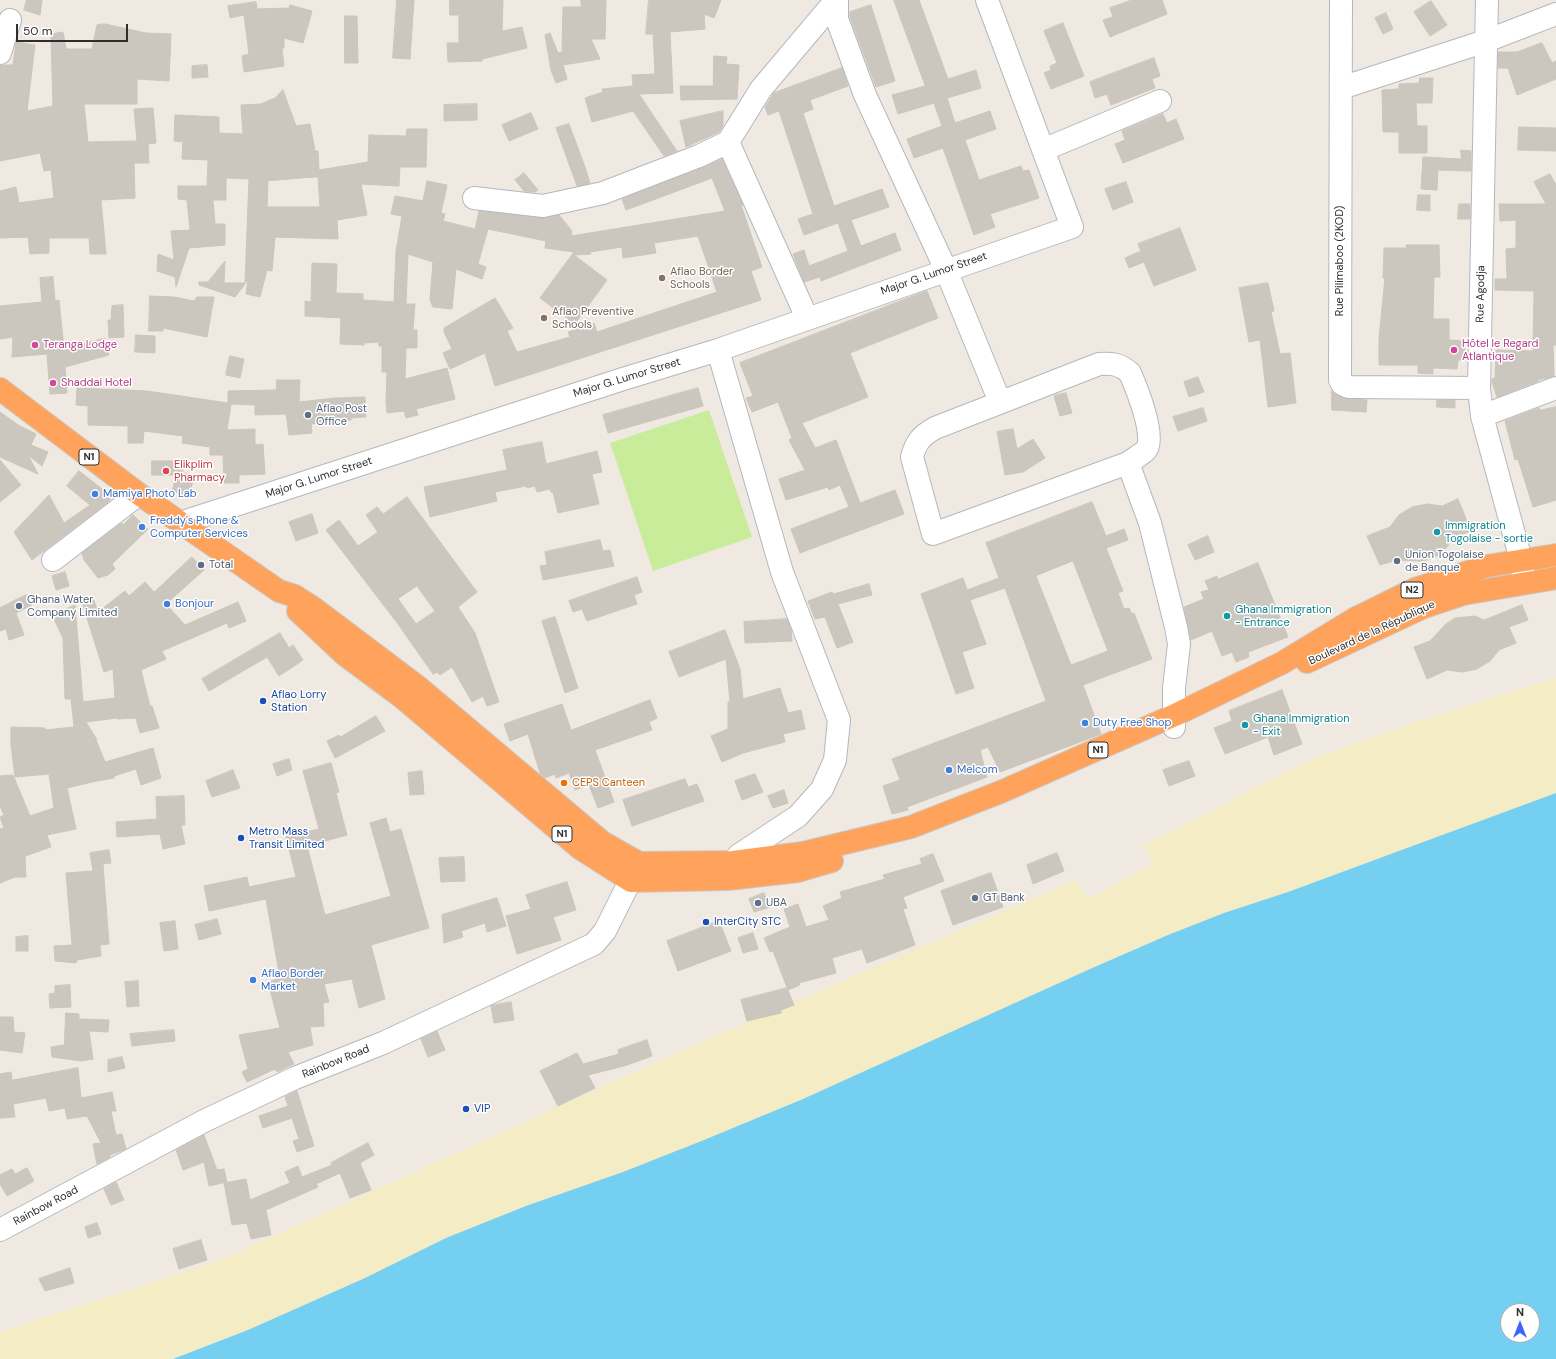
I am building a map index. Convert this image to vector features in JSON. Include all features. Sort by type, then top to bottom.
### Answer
[{"type":"highway","name":"N1","points":[[0,389],[139,494],[279,591],[302,615],[345,655],[403,698],[581,850],[635,872],[730,871],[911,827],[1175,721],[1283,668]]},
{"type":"highway","name":"Boulevard de la République","points":[[1283,668],[1356,618],[1415,589],[1487,566],[1556,555]]},
{"type":"highway","name":"Boulevard de la République","points":[[1283,668],[1424,607],[1463,594],[1525,582],[1556,578]]},
{"type":"street","points":[[474,198],[543,206],[596,194],[699,156],[728,142],[761,89],[836,0]]},
{"type":"street","points":[[836,0],[837,19],[865,95],[946,270],[1000,402]]},
{"type":"street","points":[[987,0],[1043,150],[1160,101]]},
{"type":"street","name":"Rue Pilimaboo (2KOD)","points":[[1341,0],[1340,380],[1342,384],[1348,387],[1479,388]]},
{"type":"street","name":"Rue Agodja","points":[[1487,0],[1479,388],[1482,416],[1521,560],[1525,582]]},
{"type":"street","points":[[1341,88],[1486,41],[1556,14]]},
{"type":"street","points":[[0,52],[10,20]]},
{"type":"street","points":[[728,142],[807,318]]},
{"type":"street","name":"Major G. Lumor Street","points":[[180,523],[623,378],[718,350],[1072,227],[1043,150]]},
{"type":"street","points":[[718,350],[782,572],[839,720],[835,760],[822,789],[798,816],[761,839],[739,855],[730,871]]},
{"type":"street","points":[[1110,363],[1122,366],[1130,373],[1132,378],[1149,433],[1148,446],[1146,450],[1128,463],[933,534],[927,508],[914,471],[912,457],[915,446],[922,435],[935,428],[1000,402],[1099,364],[1110,363]]},
{"type":"street","points":[[1482,416],[1556,388]]},
{"type":"street","points":[[1128,463],[1150,523],[1176,626],[1179,644],[1174,688],[1175,721]]},
{"type":"street","points":[[53,560],[139,494]]},
{"type":"street","name":"Rainbow Road","points":[[0,1230],[204,1120],[295,1078],[383,1043],[594,944],[605,931],[635,872]]},
{"type":"sand","points":[[1556,678],[1556,793],[1288,892],[1224,913],[1168,935],[803,1099],[623,1172],[526,1206],[446,1238],[365,1278],[248,1330],[173,1359],[0,1359],[0,1332],[223,1259],[672,1055],[1076,880],[1088,899],[1153,863],[1144,845],[1314,758],[1412,723]]},
{"type":"green space","points":[[709,410],[752,537],[653,571],[610,443]]},
{"type":"water","points":[[1556,793],[1556,1359],[173,1359],[248,1330],[365,1278],[446,1238],[526,1206],[623,1172],[803,1099],[1090,969],[1168,935],[1224,913],[1288,892]]},
{"type":"building","points":[[27,0],[42,0],[40,15],[24,10]]},
{"type":"building","points":[[397,0],[414,0],[410,59],[393,58]]},
{"type":"building","points":[[450,0],[503,0],[502,31],[522,27],[527,48],[482,59],[482,61],[448,62],[447,43],[459,43],[459,15],[450,15]]},
{"type":"building","points":[[581,0],[606,0],[605,39],[591,39],[600,59],[563,65],[567,79],[556,83],[551,70],[545,35],[550,33],[558,53],[562,52],[563,7],[581,7]]},
{"type":"building","points":[[649,0],[721,0],[714,18],[704,14],[705,29],[670,32],[673,93],[639,94],[677,151],[664,156],[633,111],[592,122],[585,98],[603,92],[602,89],[633,86],[632,75],[655,74],[653,34],[646,34]]},
{"type":"building","points":[[894,0],[919,0],[948,79],[976,70],[981,88],[947,98],[955,123],[990,111],[996,129],[965,140],[979,180],[1021,166],[1023,171],[1029,170],[1039,198],[990,214],[995,227],[974,235],[943,148],[914,158],[907,139],[942,126],[934,103],[898,114],[892,95],[925,86]]},
{"type":"building","points":[[1132,0],[1162,0],[1167,14],[1110,37],[1103,20],[1113,17],[1110,8]]},
{"type":"building","points":[[1431,1],[1447,25],[1430,36],[1414,12]]},
{"type":"building","points":[[256,2],[257,9],[289,8],[290,5],[312,11],[303,43],[284,38],[284,48],[282,48],[284,66],[244,72],[242,56],[249,54],[244,15],[230,18],[228,6]]},
{"type":"building","points":[[871,5],[895,81],[876,87],[850,17],[850,12]]},
{"type":"building","points":[[1386,13],[1393,29],[1383,34],[1375,18]]},
{"type":"building","points":[[345,16],[357,16],[358,63],[345,63]]},
{"type":"building","points":[[1063,23],[1084,76],[1051,89],[1044,73],[1051,70],[1050,66],[1057,63],[1044,31]]},
{"type":"building","points":[[105,24],[146,33],[171,34],[169,81],[137,79],[137,104],[84,104],[88,142],[137,141],[134,109],[153,108],[156,143],[148,144],[149,163],[134,163],[135,198],[101,200],[106,254],[90,254],[89,238],[49,238],[49,253],[30,254],[28,237],[0,238],[0,191],[16,187],[19,203],[54,198],[51,170],[44,171],[40,153],[0,161],[0,65],[13,65],[16,42],[35,45],[27,111],[53,106],[51,34],[63,32],[66,49],[92,49],[97,25]]},
{"type":"building","points":[[1542,43],[1552,63],[1556,61],[1556,79],[1517,95],[1508,68],[1498,68],[1498,52],[1517,52]]},
{"type":"building","points":[[714,56],[727,57],[726,64],[739,65],[737,99],[681,100],[680,86],[713,86]]},
{"type":"building","points":[[1154,58],[1160,76],[1152,79],[1155,88],[1111,105],[1107,94],[1095,98],[1090,82]]},
{"type":"building","points":[[207,65],[208,77],[192,78],[192,66]]},
{"type":"building","points":[[842,68],[848,86],[810,100],[813,109],[803,113],[834,206],[882,189],[889,207],[851,220],[861,246],[895,233],[901,250],[821,281],[820,277],[804,282],[793,254],[804,250],[809,266],[848,251],[838,223],[804,235],[798,219],[813,214],[779,111],[768,115],[765,107],[774,93]]},
{"type":"building","points":[[1420,78],[1433,78],[1432,103],[1416,103],[1417,126],[1427,126],[1427,153],[1399,153],[1399,132],[1383,132],[1382,90],[1399,89],[1399,84],[1419,83]]},
{"type":"building","points":[[283,90],[296,126],[310,124],[315,151],[318,151],[319,170],[368,162],[369,135],[406,136],[407,129],[427,129],[426,167],[400,167],[399,186],[361,184],[367,215],[337,220],[338,239],[275,237],[272,271],[267,270],[260,297],[246,294],[248,280],[235,297],[199,285],[199,282],[208,282],[225,261],[224,283],[245,283],[249,179],[226,178],[226,200],[213,200],[215,224],[225,224],[225,245],[189,248],[176,287],[175,277],[157,271],[158,254],[174,260],[171,231],[190,230],[187,200],[178,199],[178,186],[207,186],[208,160],[182,159],[183,142],[174,141],[175,115],[219,117],[219,133],[243,134],[241,105],[261,104],[275,98]],"holes":[[[318,177],[320,207],[267,207],[268,181]]]},
{"type":"building","points":[[477,104],[477,120],[444,121],[444,105]]},
{"type":"building","points":[[723,111],[723,126],[719,132],[686,147],[680,121]]},
{"type":"building","points":[[531,113],[538,129],[509,141],[502,125]]},
{"type":"building","points":[[1163,114],[1167,123],[1176,119],[1184,139],[1123,163],[1115,144],[1125,140],[1122,131]]},
{"type":"building","points":[[569,124],[590,183],[577,186],[556,128]]},
{"type":"building","points":[[1519,127],[1556,128],[1556,151],[1518,150]]},
{"type":"building","points":[[1461,150],[1471,151],[1471,171],[1438,170],[1437,190],[1421,189],[1423,157],[1461,159]]},
{"type":"building","points":[[722,159],[743,205],[741,205],[762,267],[751,271],[761,300],[495,386],[485,353],[450,369],[443,353],[452,349],[444,332],[444,328],[495,298],[513,328],[507,331],[517,352],[570,337],[568,332],[594,323],[597,332],[717,292],[698,236],[654,243],[656,253],[623,258],[622,247],[590,252],[591,254],[574,255],[607,280],[575,324],[540,298],[574,252],[545,248],[546,241],[488,229],[478,264],[486,267],[482,279],[456,269],[452,309],[433,307],[430,300],[433,262],[408,254],[406,304],[415,304],[413,330],[417,330],[417,348],[406,348],[405,379],[447,368],[455,399],[416,409],[418,415],[406,418],[404,411],[387,413],[387,372],[382,372],[382,346],[379,346],[378,342],[364,343],[364,345],[340,344],[341,318],[305,316],[305,301],[311,302],[312,263],[337,264],[336,293],[363,294],[363,300],[394,302],[396,251],[402,216],[391,214],[395,196],[423,201],[427,181],[447,185],[441,213],[445,214],[443,221],[475,229],[479,211],[542,218],[559,215],[572,231],[571,236],[725,211],[712,178],[626,210],[622,199],[691,172],[693,175],[692,172]]},
{"type":"building","points":[[524,173],[538,190],[535,192],[524,191],[515,180]]},
{"type":"building","points":[[1550,174],[1556,185],[1556,345],[1553,345],[1554,376],[1538,380],[1497,397],[1492,382],[1492,379],[1495,378],[1496,350],[1533,351],[1534,291],[1495,290],[1495,279],[1507,279],[1506,249],[1516,248],[1516,220],[1500,221],[1499,204],[1546,204],[1534,182]]},
{"type":"building","points":[[1126,182],[1133,202],[1113,210],[1105,189]]},
{"type":"building","points":[[1418,195],[1430,195],[1430,211],[1417,210]]},
{"type":"building","points":[[1459,204],[1470,204],[1470,219],[1458,219]]},
{"type":"building","points":[[1180,228],[1196,270],[1154,286],[1144,262],[1129,268],[1125,258],[1141,251],[1138,244]]},
{"type":"building","points":[[1406,245],[1439,245],[1440,277],[1434,277],[1433,319],[1449,319],[1449,340],[1465,341],[1464,360],[1458,360],[1457,369],[1433,368],[1433,374],[1418,373],[1418,365],[1379,365],[1379,338],[1385,278],[1383,278],[1384,248],[1407,248]]},
{"type":"building","points":[[53,277],[55,301],[59,300],[64,349],[105,338],[109,355],[65,367],[67,393],[50,394],[47,354],[12,357],[13,337],[0,339],[0,306],[42,302],[40,278]]},
{"type":"building","points":[[1268,283],[1274,311],[1271,312],[1280,354],[1290,353],[1296,403],[1268,407],[1260,340],[1249,342],[1239,288]]},
{"type":"building","points":[[927,291],[938,318],[850,353],[868,397],[802,423],[815,448],[836,440],[860,503],[895,490],[904,514],[800,553],[791,529],[849,507],[840,485],[829,490],[828,487],[786,500],[779,479],[805,470],[789,440],[792,438],[778,402],[752,412],[746,398],[753,396],[740,363]]},
{"type":"building","points":[[150,296],[174,297],[194,301],[197,297],[214,297],[207,337],[163,328],[163,331],[149,331]]},
{"type":"building","points":[[123,305],[124,337],[109,338],[108,320],[111,320],[112,306]]},
{"type":"building","points":[[136,335],[155,336],[155,353],[135,352]]},
{"type":"building","points":[[230,356],[244,359],[240,378],[226,375]]},
{"type":"building","points":[[1198,377],[1204,392],[1189,397],[1184,382]]},
{"type":"building","points":[[277,380],[300,380],[299,402],[335,398],[365,397],[366,417],[311,424],[312,433],[289,435],[286,414],[255,415],[255,405],[231,404],[227,430],[255,429],[255,445],[263,444],[265,474],[239,475],[239,483],[224,483],[223,455],[210,455],[210,447],[182,443],[183,436],[144,431],[143,443],[128,443],[128,426],[88,425],[88,406],[76,405],[77,388],[147,391],[228,403],[228,391],[276,390]]},
{"type":"building","points":[[698,388],[703,406],[608,433],[603,415]]},
{"type":"building","points":[[1332,391],[1343,398],[1367,400],[1366,412],[1332,410]]},
{"type":"building","points":[[1066,393],[1072,413],[1060,416],[1054,396]]},
{"type":"building","points":[[1437,400],[1455,400],[1455,408],[1437,407]]},
{"type":"building","points":[[1556,407],[1556,500],[1533,507],[1518,459],[1515,460],[1505,421],[1539,408],[1540,410]]},
{"type":"building","points":[[1203,408],[1207,421],[1178,431],[1173,417]]},
{"type":"building","points":[[0,412],[18,425],[36,434],[31,445],[48,452],[42,466],[28,455],[38,474],[0,457]]},
{"type":"building","points":[[1013,429],[1017,449],[1033,439],[1045,458],[1023,472],[1005,475],[997,432]]},
{"type":"building","points":[[542,442],[546,464],[597,451],[602,472],[592,474],[599,504],[558,513],[553,492],[551,492],[550,489],[537,492],[535,486],[527,488],[526,486],[495,492],[497,501],[430,517],[424,487],[507,470],[503,450]]},
{"type":"building","points":[[0,460],[21,485],[0,502]]},
{"type":"building","points":[[152,461],[183,461],[183,473],[195,476],[188,496],[172,491],[177,475],[152,475]]},
{"type":"building","points":[[79,471],[106,492],[111,489],[116,492],[107,503],[32,560],[14,532],[49,495],[64,523],[90,505],[67,486]]},
{"type":"building","points":[[407,497],[477,592],[458,607],[475,633],[499,702],[487,706],[483,696],[472,702],[452,667],[440,675],[437,672],[433,674],[398,624],[326,530],[339,520],[358,546],[378,532],[366,515],[377,507],[383,514]],"holes":[[[417,586],[435,611],[416,624],[398,599]]]},
{"type":"building","name":"Immigration Togolaise - sortie","points":[[1458,499],[1471,531],[1452,538],[1447,547],[1440,554],[1431,559],[1421,561],[1397,560],[1380,565],[1367,536],[1390,527],[1399,515],[1412,507],[1427,504],[1442,506]]},
{"type":"building","points":[[1092,502],[1106,536],[1124,529],[1128,540],[1106,548],[1123,591],[1118,593],[1124,609],[1129,608],[1132,614],[1134,613],[1152,659],[1083,685],[1101,734],[1000,772],[988,747],[980,750],[987,777],[907,807],[908,810],[892,814],[883,786],[900,780],[892,759],[1046,701],[1005,588],[970,600],[986,644],[962,652],[974,688],[956,694],[921,594],[963,578],[967,590],[999,578],[986,543]],"holes":[[[1073,561],[1108,651],[1071,665],[1036,576]]]},
{"type":"building","points":[[312,514],[318,533],[296,541],[289,522]]},
{"type":"building","points":[[133,515],[148,529],[112,564],[115,569],[108,575],[98,578],[84,560],[82,553],[122,523],[123,525]]},
{"type":"building","points":[[1208,536],[1214,552],[1195,560],[1188,545]]},
{"type":"building","points":[[600,540],[603,551],[610,550],[614,566],[543,580],[540,566],[547,565],[545,552]]},
{"type":"building","points":[[192,557],[204,570],[166,604],[185,625],[238,602],[246,621],[229,628],[227,623],[162,651],[166,659],[141,670],[150,706],[152,706],[159,728],[140,733],[136,718],[117,718],[86,722],[97,740],[105,762],[153,748],[161,778],[141,785],[136,769],[114,776],[114,778],[67,788],[76,829],[47,835],[51,847],[25,856],[26,877],[15,877],[0,883],[0,829],[4,828],[0,817],[4,815],[0,806],[0,776],[13,775],[30,816],[54,808],[49,774],[15,777],[11,745],[11,727],[45,728],[45,730],[74,727],[71,699],[65,699],[63,638],[52,615],[75,605],[83,702],[115,698],[113,669],[104,672],[82,602],[93,598],[98,612],[125,591],[129,596],[145,582],[154,592]]},
{"type":"building","points":[[1258,563],[1288,637],[1248,652],[1249,657],[1236,662],[1232,652],[1222,656],[1212,631],[1191,640],[1184,607],[1204,599],[1201,592],[1209,590],[1205,581],[1217,576],[1218,579]]},
{"type":"building","points":[[65,572],[69,586],[56,590],[52,576]]},
{"type":"building","points":[[637,577],[642,592],[634,595],[637,604],[587,621],[582,609],[573,612],[569,601]]},
{"type":"building","points":[[869,584],[872,595],[838,604],[853,642],[837,648],[825,617],[815,619],[808,601],[832,592],[833,594]]},
{"type":"building","points":[[26,595],[32,605],[16,613],[24,635],[9,640],[6,629],[0,631],[0,608]]},
{"type":"building","points":[[1522,605],[1528,620],[1509,627],[1516,643],[1499,650],[1490,661],[1477,669],[1462,672],[1447,670],[1427,679],[1414,647],[1430,641],[1446,624],[1455,618],[1475,616],[1484,620]]},
{"type":"building","points":[[555,617],[578,688],[565,693],[542,621]]},
{"type":"building","points":[[787,619],[791,630],[792,641],[745,643],[744,622]]},
{"type":"building","points":[[725,630],[740,669],[743,699],[780,688],[788,713],[801,710],[805,729],[783,734],[785,742],[743,753],[722,762],[711,736],[728,729],[728,702],[730,702],[726,659],[679,677],[669,652]]},
{"type":"building","points":[[280,633],[289,648],[293,645],[303,660],[279,676],[267,657],[209,691],[202,679]]},
{"type":"building","name":"Ghana Immigration - Exit","points":[[1282,690],[1302,744],[1274,755],[1268,737],[1225,754],[1214,728],[1232,721],[1229,711]]},
{"type":"building","points":[[650,700],[657,718],[649,722],[652,730],[595,750],[614,802],[598,808],[589,785],[575,790],[569,773],[556,778],[555,774],[545,778],[540,773],[528,734],[510,741],[504,724],[562,704],[571,730]]},
{"type":"building","points":[[376,716],[385,731],[335,758],[327,741],[339,735],[340,737]]},
{"type":"building","points":[[289,759],[292,770],[277,776],[273,764]]},
{"type":"building","points":[[1189,761],[1195,776],[1169,786],[1163,770]]},
{"type":"building","points":[[331,763],[339,792],[336,793],[347,835],[307,846],[325,915],[391,896],[370,823],[386,818],[390,832],[401,829],[429,928],[371,945],[385,999],[359,1008],[352,979],[324,984],[329,1002],[323,1003],[324,1026],[310,1027],[313,1045],[288,1052],[294,1064],[277,1072],[275,1069],[247,1082],[242,1072],[248,1069],[239,1035],[280,1028],[268,982],[280,978],[266,899],[209,911],[204,886],[247,877],[249,887],[296,877],[286,837],[319,829],[303,771]]},
{"type":"building","points":[[233,770],[240,788],[212,797],[206,781]]},
{"type":"building","points":[[422,771],[424,794],[410,795],[408,773]]},
{"type":"building","points":[[755,774],[763,792],[742,800],[735,781]]},
{"type":"building","points":[[685,779],[688,787],[697,784],[704,801],[632,826],[623,800]]},
{"type":"building","points":[[784,790],[788,803],[773,808],[768,796]]},
{"type":"building","points":[[184,796],[185,825],[181,825],[185,844],[163,849],[160,834],[117,837],[116,822],[157,819],[156,797]]},
{"type":"building","points":[[109,850],[111,863],[103,864],[109,944],[100,945],[101,956],[77,960],[76,963],[55,961],[54,946],[72,945],[66,873],[93,871],[90,853]]},
{"type":"building","points":[[1057,853],[1064,871],[1033,884],[1027,865]]},
{"type":"building","points":[[933,854],[944,881],[903,897],[907,908],[903,909],[915,945],[867,963],[862,949],[832,958],[836,973],[799,983],[800,985],[788,990],[773,951],[770,952],[764,938],[790,927],[784,909],[798,904],[806,927],[829,920],[823,906],[842,898],[840,892],[885,879],[883,875],[922,864],[920,859]]},
{"type":"building","points":[[464,857],[465,881],[441,882],[439,858]]},
{"type":"building","points":[[991,873],[1003,907],[953,925],[941,891]]},
{"type":"building","points":[[567,882],[576,910],[553,917],[561,940],[517,954],[506,916],[531,909],[526,895]]},
{"type":"building","points":[[764,893],[770,907],[754,912],[749,899]]},
{"type":"building","points":[[497,898],[506,926],[487,932],[485,923],[461,931],[463,937],[444,943],[442,915]]},
{"type":"building","points":[[217,919],[221,934],[199,940],[195,925]]},
{"type":"building","points":[[175,921],[178,949],[164,951],[160,923]]},
{"type":"building","points":[[719,921],[731,951],[678,971],[667,941]]},
{"type":"building","points":[[753,933],[758,949],[743,953],[738,938]]},
{"type":"building","points":[[28,936],[28,951],[16,951],[16,937]]},
{"type":"building","points":[[138,981],[139,1006],[127,1007],[125,982]]},
{"type":"building","points":[[70,985],[71,1007],[50,1008],[49,994],[55,993],[55,986]]},
{"type":"building","points":[[787,988],[794,1005],[781,1010],[781,1013],[747,1021],[741,1000]]},
{"type":"building","points":[[511,1002],[514,1020],[494,1023],[491,1006]]},
{"type":"building","points":[[66,1013],[79,1014],[79,1019],[109,1020],[108,1032],[89,1031],[93,1059],[81,1061],[52,1057],[51,1047],[64,1045]]},
{"type":"building","points":[[0,1017],[13,1017],[14,1032],[25,1033],[22,1053],[0,1050]]},
{"type":"building","points":[[174,1030],[175,1041],[132,1046],[130,1034]]},
{"type":"building","points":[[437,1031],[445,1050],[428,1057],[421,1039]]},
{"type":"building","points":[[647,1040],[652,1056],[624,1066],[588,1075],[595,1088],[558,1106],[540,1071],[577,1053],[583,1064],[619,1054],[618,1050]]},
{"type":"building","points":[[122,1057],[125,1068],[108,1072],[108,1060]]},
{"type":"building","points":[[78,1068],[81,1098],[112,1092],[116,1111],[111,1111],[116,1135],[122,1134],[126,1149],[110,1155],[110,1157],[97,1164],[93,1144],[101,1143],[87,1116],[67,1119],[65,1108],[49,1111],[46,1098],[13,1104],[15,1117],[0,1118],[0,1074],[11,1072],[12,1080]]},
{"type":"building","points":[[297,1091],[314,1146],[297,1152],[293,1141],[299,1139],[292,1118],[263,1128],[259,1116],[288,1106],[285,1097]]},
{"type":"building","points":[[204,1135],[217,1170],[224,1169],[227,1182],[209,1186],[204,1162],[183,1170],[176,1150]]},
{"type":"building","points":[[368,1143],[374,1155],[360,1163],[371,1190],[350,1198],[340,1173],[316,1184],[318,1187],[266,1210],[271,1235],[251,1239],[247,1223],[232,1225],[224,1183],[246,1179],[250,1200],[290,1183],[285,1172],[298,1166],[302,1177],[332,1165],[331,1163]]},
{"type":"building","points":[[27,1168],[34,1181],[7,1196],[0,1184],[0,1175],[12,1169],[15,1174]]},
{"type":"building","points":[[116,1182],[124,1200],[111,1205],[104,1189]]},
{"type":"building","points":[[97,1223],[101,1234],[88,1238],[85,1227]]},
{"type":"building","points":[[201,1240],[207,1260],[179,1269],[173,1249]]},
{"type":"building","points":[[70,1268],[74,1283],[45,1291],[39,1279]]},
{"type":"place","name":"Aflao Border Schools","points":[[662,278]]},
{"type":"place","name":"Aflao Preventive Schools","points":[[544,318]]},
{"type":"place","name":"Teranga Lodge","points":[[35,345]]},
{"type":"place","name":"Hôtel le Regard Atlantique","points":[[1454,350]]},
{"type":"place","name":"Shaddai Hotel","points":[[53,383]]},
{"type":"place","name":"Aflao Post Office","points":[[308,415]]},
{"type":"place","name":"Elikplim Pharmacy","points":[[166,471]]},
{"type":"place","name":"Mamiya Photo Lab","points":[[95,494]]},
{"type":"place","name":"Freddy's Phone & Computer Services","points":[[142,527]]},
{"type":"place","name":"Immigration Togolaise - sortie","points":[[1437,532]]},
{"type":"place","name":"Union Togolaise de Banque","points":[[1397,561]]},
{"type":"place","name":"Total","points":[[201,565]]},
{"type":"place","name":"Bonjour","points":[[167,604]]},
{"type":"place","name":"Ghana Water Company Limited","points":[[19,606]]},
{"type":"place","name":"Ghana Immigration - Entrance","points":[[1227,616]]},
{"type":"place","name":"Aflao Lorry Station","points":[[263,701]]},
{"type":"place","name":"Duty Free Shop","points":[[1085,723]]},
{"type":"place","name":"Ghana Immigration - Exit","points":[[1245,725]]},
{"type":"place","name":"Melcom","points":[[949,770]]},
{"type":"place","name":"CEPS Canteen","points":[[564,783]]},
{"type":"place","name":"Metro Mass Transit Limited","points":[[241,838]]},
{"type":"place","name":"GT Bank","points":[[975,898]]},
{"type":"place","name":"UBA","points":[[758,903]]},
{"type":"place","name":"InterCity STC","points":[[706,922]]},
{"type":"place","name":"Aflao Border Market","points":[[253,980]]},
{"type":"place","name":"VIP","points":[[466,1109]]}]
